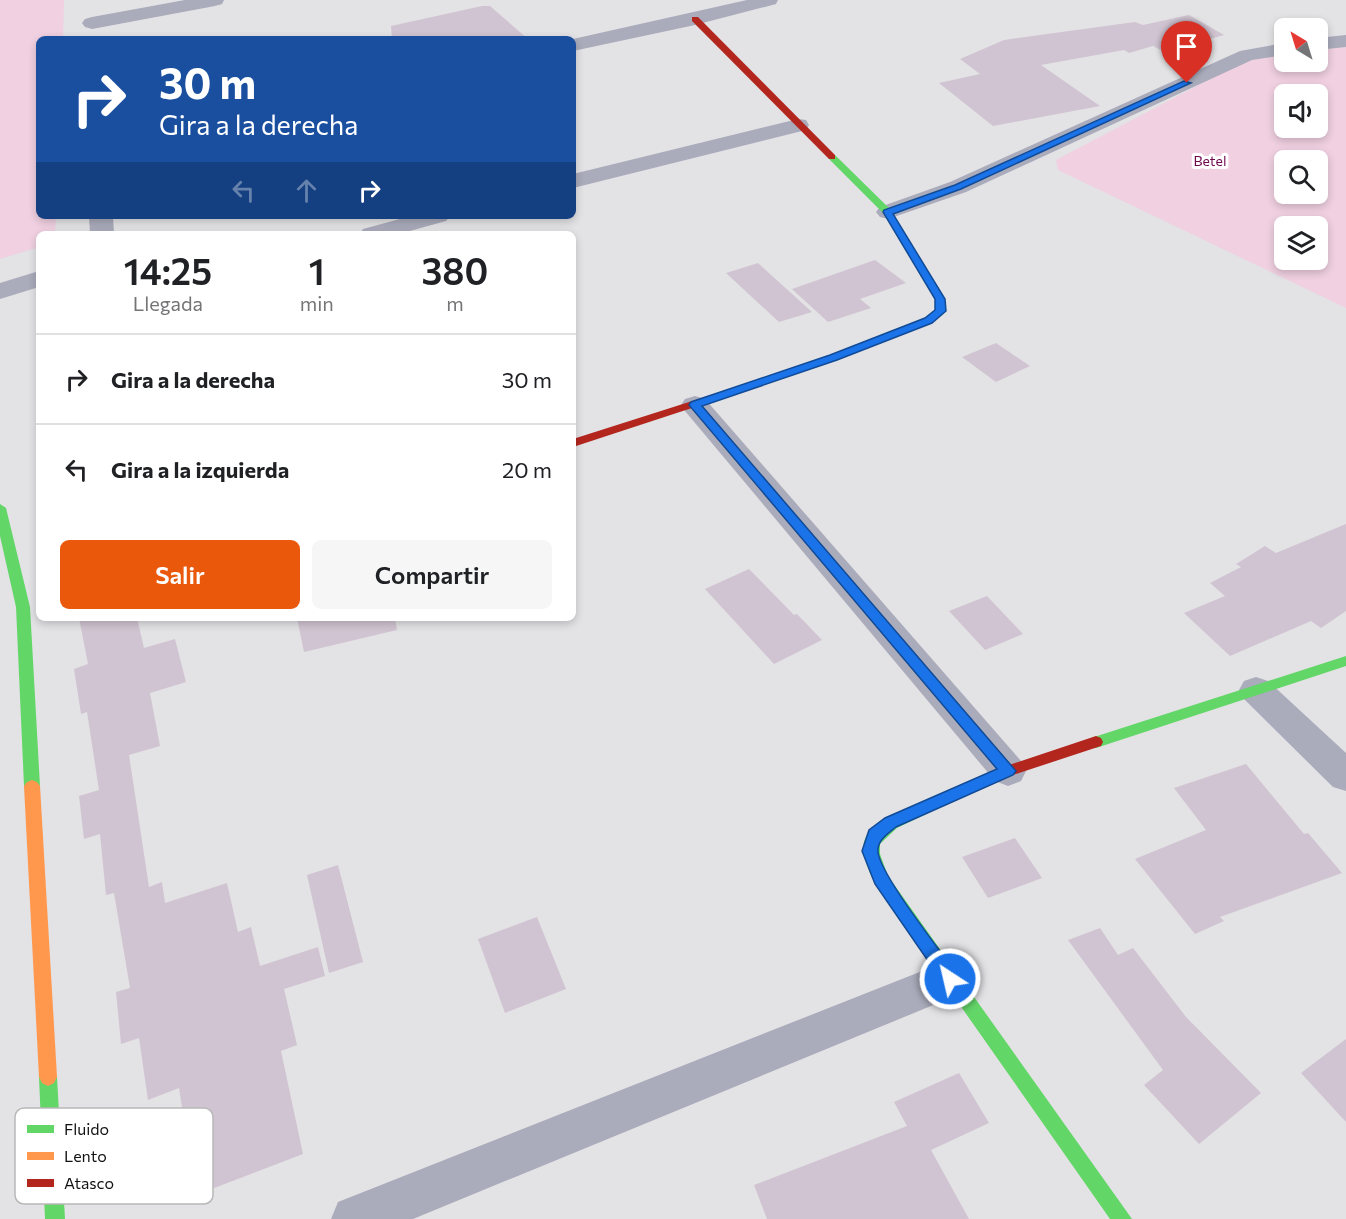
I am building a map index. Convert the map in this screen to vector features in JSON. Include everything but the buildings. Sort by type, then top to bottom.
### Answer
[{"type":"street","points":[[91,0],[92,31],[215,0]]},
{"type":"street","points":[[576,44],[695,19],[769,0]]},
{"type":"street","points":[[576,442],[834,358],[928,320],[941,311],[940,299],[888,212],[798,126],[695,19]]},
{"type":"street","points":[[1328,43],[1346,41]]},
{"type":"street","points":[[888,212],[958,187],[1247,55],[1274,50]]},
{"type":"street","points":[[576,180],[798,126]]},
{"type":"street","points":[[383,231],[427,219]]},
{"type":"street","points":[[0,291],[36,280]]},
{"type":"street","points":[[695,405],[1008,771]]},
{"type":"street","points":[[0,508],[31,605],[51,1108]]},
{"type":"street","points":[[1122,1219],[881,879],[870,851],[875,835],[891,823],[1008,771],[1346,661]]},
{"type":"street","points":[[1256,690],[1346,776]]},
{"type":"street","points":[[356,1219],[950,979]]},
{"type":"street","points":[[54,1204],[55,1219]]},
{"type":"green space","points":[[0,0],[64,0],[63,36],[36,36],[36,219],[56,219],[55,231],[36,231],[36,248],[0,259]]},
{"type":"green space","name":"Betel","points":[[1346,47],[1346,308],[1058,170],[1056,160],[1250,58],[1274,55],[1274,72],[1328,72],[1328,49]]},
{"type":"traffic: fast","points":[[755,384],[834,358],[928,320],[941,311],[940,299],[888,212],[832,157]]},
{"type":"traffic: fast","points":[[0,508],[23,607],[32,786]]},
{"type":"traffic: fast","points":[[1096,742],[1346,661]]},
{"type":"traffic: fast","points":[[923,809],[891,823],[872,842],[872,854],[881,879],[1122,1219]]},
{"type":"traffic: fast","points":[[48,1077],[50,1108]]},
{"type":"traffic: fast","points":[[54,1204],[55,1219]]},
{"type":"traffic: slow","points":[[32,786],[48,1077]]},
{"type":"traffic: jam","points":[[695,19],[832,157]]},
{"type":"traffic: jam","points":[[576,442],[755,384]]},
{"type":"traffic: jam","points":[[923,809],[1008,771],[1096,742]]},
{"type":"route","points":[[950,979],[881,879],[870,851],[875,835],[891,823],[1008,771],[695,405],[834,358],[928,320],[941,311],[940,299],[888,212],[958,187],[1187,83]]}]
